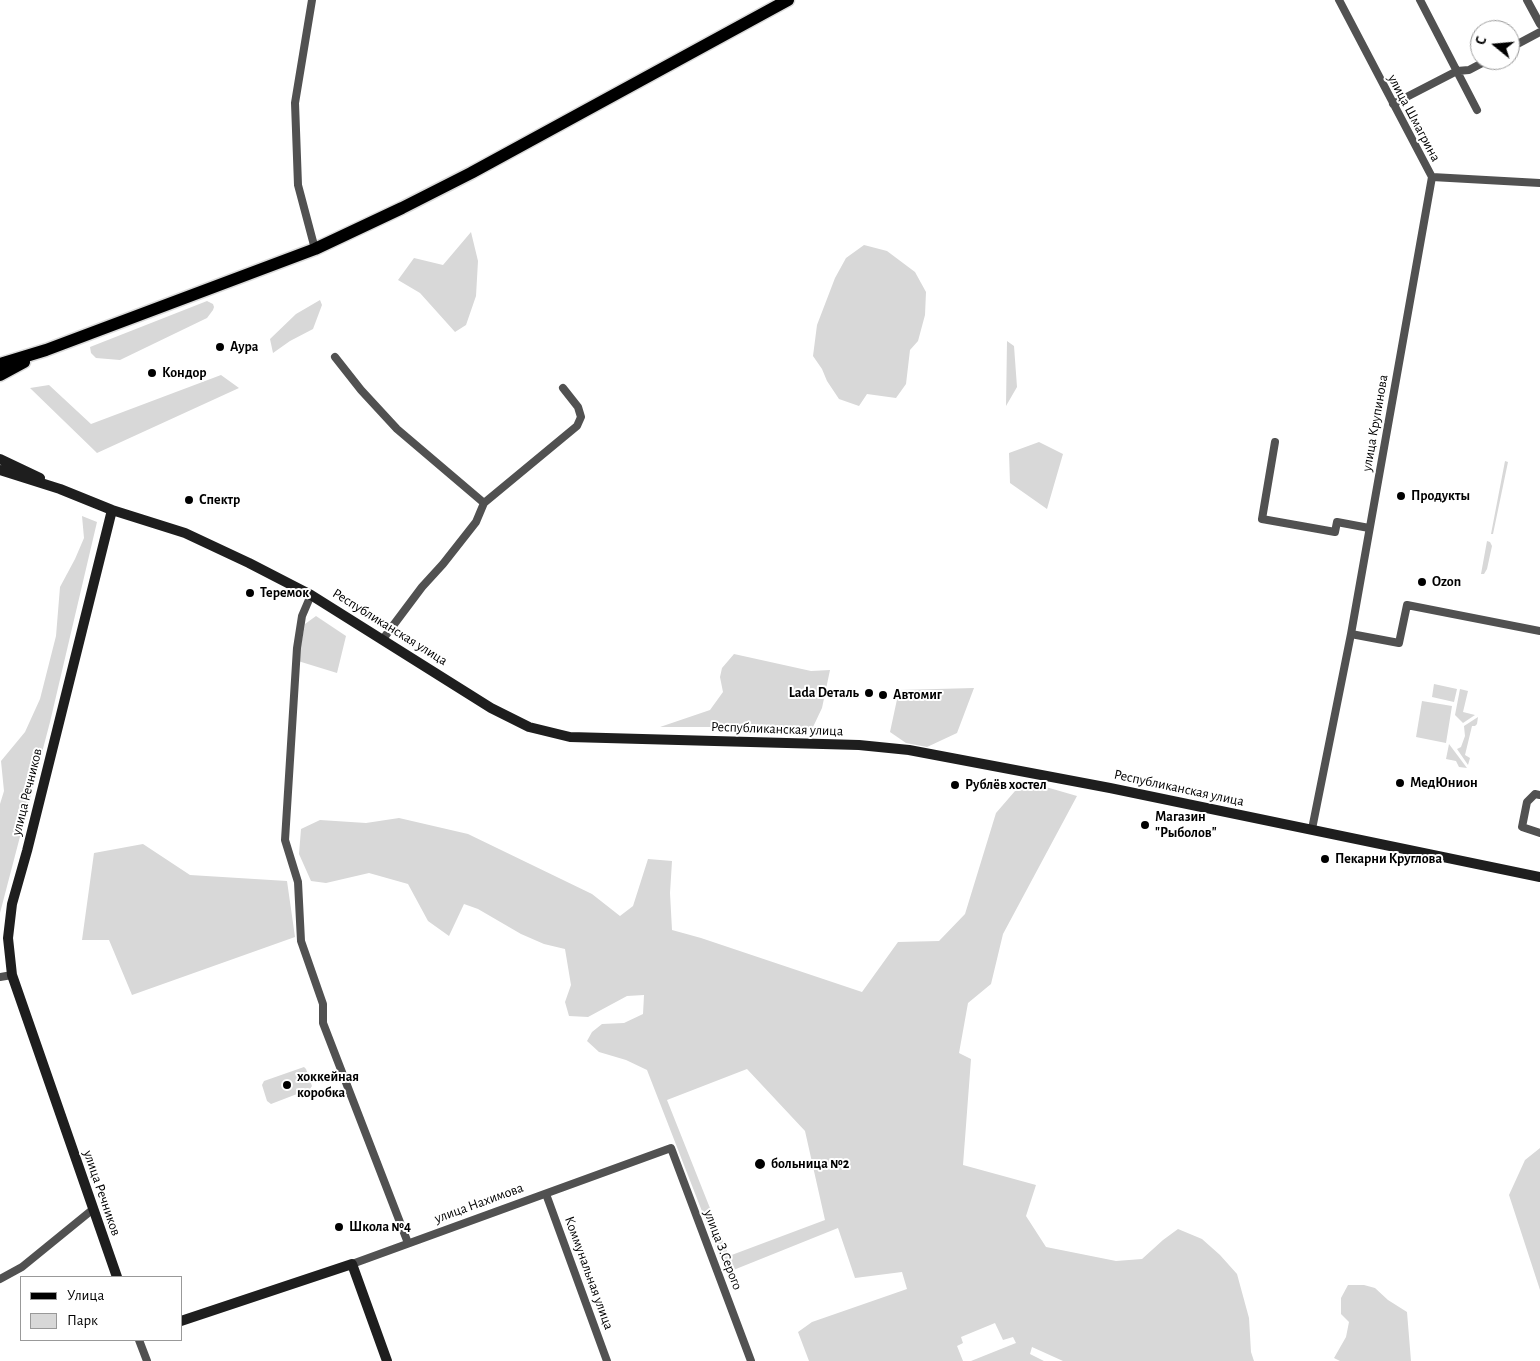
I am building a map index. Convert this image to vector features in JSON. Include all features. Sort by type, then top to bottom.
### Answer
[{"type":"main road","points":[[0,364],[46,350],[315,249],[471,174],[788,0]]},
{"type":"main road","points":[[0,375],[46,350]]},
{"type":"street","points":[[312,0],[295,103],[298,185],[315,249]]},
{"type":"street","name":"улица Шмагрина","points":[[1338,0],[1432,177],[1540,183]]},
{"type":"street","points":[[1420,0],[1477,110]]},
{"type":"street","points":[[1527,0],[1540,24]]},
{"type":"street","points":[[1520,43],[1540,32]]},
{"type":"street","points":[[1393,104],[1457,72],[1470,70]]},
{"type":"street","name":"улица Крупинова","points":[[1312,829],[1351,634],[1432,177]]},
{"type":"street","points":[[335,357],[361,390],[397,429],[484,503]]},
{"type":"street","points":[[383,639],[422,587],[476,522],[484,503],[577,426],[581,416],[578,407],[563,388]]},
{"type":"street","points":[[1275,442],[1262,519],[1335,532],[1337,522],[1369,528]]},
{"type":"street","points":[[0,459],[60,489]]},
{"type":"street","points":[[0,470],[60,489]]},
{"type":"street","name":"Республиканская улица","points":[[60,489],[112,510],[185,533],[311,594],[491,708],[530,727],[570,737],[859,745],[910,750],[1110,788],[1540,877]]},
{"type":"street","name":"улица Речников","points":[[112,510],[27,851],[12,904],[8,938],[12,975],[92,1210],[117,1276]]},
{"type":"street","points":[[311,594],[302,616],[297,648],[285,840],[298,882],[301,941],[323,1004],[324,1023],[408,1244]]},
{"type":"street","points":[[1351,634],[1399,643],[1407,605],[1540,631]]},
{"type":"street","points":[[1540,795],[1535,794],[1527,802],[1522,827],[1540,832]]},
{"type":"street","points":[[0,977],[12,975]]},
{"type":"street","name":"улица Нахимова","points":[[182,1321],[352,1264],[671,1148]]},
{"type":"street","name":"улица З.Серого","points":[[671,1148],[752,1361]]},
{"type":"street","name":"Коммунальная улица","points":[[546,1194],[607,1361]]},
{"type":"street","points":[[0,1279],[22,1267],[92,1210]]},
{"type":"street","points":[[352,1264],[387,1361]]},
{"type":"street","points":[[139,1341],[147,1361]]},
{"type":"green space","points":[[471,232],[478,261],[476,296],[466,325],[455,332],[420,293],[398,280],[414,258],[443,265]]},
{"type":"green space","points":[[864,245],[887,251],[915,272],[926,292],[925,315],[918,341],[910,350],[906,384],[896,398],[867,394],[859,406],[839,399],[813,356],[817,325],[835,278],[846,258]]},
{"type":"green space","points":[[320,300],[322,305],[313,329],[290,341],[273,353],[270,339],[296,314]]},
{"type":"green space","points":[[207,301],[213,304],[214,307],[207,318],[120,360],[96,358],[91,353],[90,347]]},
{"type":"green space","points":[[1007,341],[1014,346],[1017,387],[1006,406]]},
{"type":"green space","points":[[221,375],[239,388],[97,453],[30,388],[49,385],[91,424]]},
{"type":"green space","points":[[1039,442],[1063,454],[1047,509],[1010,483],[1009,453]]},
{"type":"green space","points":[[1505,461],[1508,462],[1493,534],[1491,534]]},
{"type":"green space","points":[[82,516],[97,522],[50,722],[0,913],[0,804],[4,791],[1,761],[25,732],[40,699],[56,636],[60,587],[84,538]]},
{"type":"green space","points":[[1487,541],[1492,546],[1487,569],[1484,574],[1481,574]]},
{"type":"green space","points":[[316,616],[346,636],[337,673],[298,661],[305,624]]},
{"type":"green space","points":[[734,654],[811,671],[830,670],[822,708],[813,727],[660,727],[710,710],[723,692],[720,677],[722,668]]},
{"type":"green space","points":[[1434,684],[1457,689],[1454,702],[1432,697]]},
{"type":"green space","points":[[974,688],[957,733],[927,747],[906,743],[890,732],[899,690]]},
{"type":"green space","points":[[1460,689],[1468,691],[1463,712],[1475,715],[1463,723],[1455,715]]},
{"type":"green space","points":[[1422,701],[1452,706],[1446,743],[1416,737]]},
{"type":"green space","points":[[1478,717],[1477,724],[1472,726],[1465,755],[1470,758],[1468,765],[1457,749],[1461,747],[1465,736],[1464,726]]},
{"type":"green space","points":[[1449,744],[1467,768],[1459,767],[1456,761],[1446,759]]},
{"type":"green space","points":[[1039,785],[1077,796],[1003,934],[991,984],[968,1003],[959,1053],[971,1059],[963,1165],[1036,1185],[1026,1216],[1046,1247],[1116,1261],[1142,1259],[1178,1229],[1202,1239],[1237,1274],[1249,1318],[1251,1352],[1254,1361],[1063,1361],[1032,1347],[1030,1354],[1044,1361],[971,1361],[1016,1343],[1013,1337],[1003,1340],[995,1323],[961,1337],[963,1343],[957,1346],[963,1361],[809,1361],[798,1332],[812,1322],[907,1289],[902,1272],[855,1278],[838,1228],[726,1273],[647,1070],[626,1060],[599,1052],[587,1041],[592,1032],[602,1024],[624,1023],[643,1014],[644,995],[627,996],[588,1017],[569,1016],[565,1002],[571,985],[565,949],[544,944],[521,934],[478,909],[464,904],[449,936],[428,921],[408,884],[369,873],[326,883],[311,881],[299,854],[301,829],[320,820],[366,823],[399,818],[468,834],[592,894],[620,916],[633,906],[648,859],[672,861],[670,893],[672,930],[862,992],[898,942],[939,941],[965,914],[996,813],[1015,791]],"holes":[[[747,1069],[805,1131],[825,1220],[729,1256],[667,1100]]]},
{"type":"green space","points":[[143,844],[190,875],[287,881],[295,937],[132,995],[109,940],[82,940],[94,853]]},
{"type":"green space","name":"хоккейная коробка","points":[[304,1067],[312,1086],[310,1089],[271,1104],[267,1101],[262,1085],[264,1081]]},
{"type":"green space","points":[[1540,1148],[1540,1290],[1509,1195],[1525,1160]]},
{"type":"green space","points":[[1348,1285],[1364,1285],[1375,1288],[1388,1300],[1407,1312],[1411,1361],[1340,1361],[1334,1358],[1346,1337],[1349,1322],[1341,1314],[1341,1298]]},
{"type":"place","name":"Аура","points":[[220,347]]},
{"type":"place","name":"Кондор","points":[[152,373]]},
{"type":"place","name":"Продукты","points":[[1401,496]]},
{"type":"place","name":"Спектр","points":[[189,500]]},
{"type":"place","name":"Ozon","points":[[1422,582]]},
{"type":"place","name":"Теремок","points":[[250,593]]},
{"type":"place","name":"Lada Dеталь","points":[[869,693]]},
{"type":"place","name":"Автомиг","points":[[883,695]]},
{"type":"place","name":"МедЮнион","points":[[1400,783]]},
{"type":"place","name":"Рублёв хостел","points":[[955,785]]},
{"type":"place","name":"Магазин \"Рыболов\"","points":[[1145,825]]},
{"type":"place","name":"Пекарни Круглова","points":[[1325,859]]},
{"type":"place","name":"хоккейная коробка","points":[[287,1085]]},
{"type":"place","name":"больница №2","points":[[760,1164]]},
{"type":"place","name":"Школа №4","points":[[339,1227]]}]
